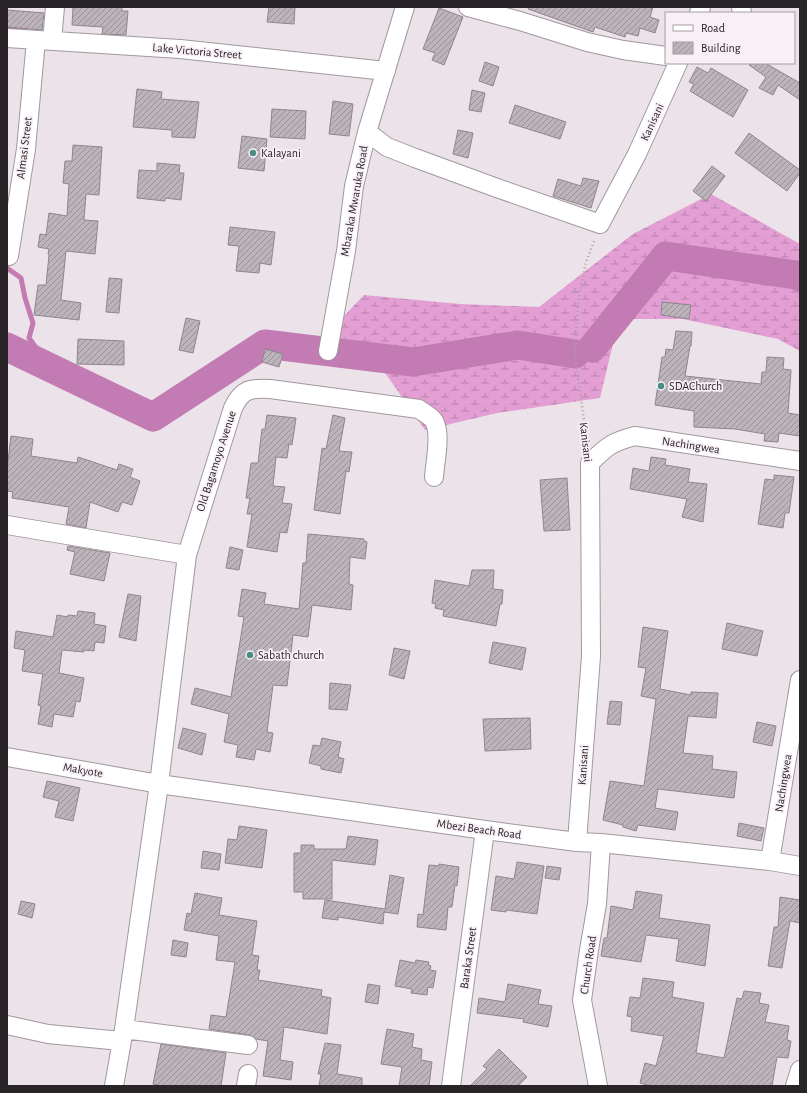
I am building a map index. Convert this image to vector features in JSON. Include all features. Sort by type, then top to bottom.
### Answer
[{"type":"street","name":"Almasi Street","points":[[9,256],[44,40],[55,7]]},
{"type":"street","name":"Mbaraka Mwaruka Road","points":[[328,351],[346,251],[354,186],[367,132],[405,7]]},
{"type":"street","points":[[468,7],[520,21],[587,42],[623,50],[665,56]]},
{"type":"street","name":"Lake Victoria Street","points":[[7,38],[180,49],[386,71]]},
{"type":"street","name":"Kanisani","points":[[600,224],[640,147],[678,64]]},
{"type":"street","points":[[367,132],[387,147],[600,224]]},
{"type":"street","name":"Old Bagamoyo Avenue","points":[[114,1086],[159,784],[187,555],[233,408],[238,398],[246,391],[257,388],[419,409],[435,422],[438,434],[434,477]]},
{"type":"street","name":"Nachingwea","points":[[590,463],[606,447],[620,440],[635,436],[800,462]]},
{"type":"street","name":"Kanisani","points":[[577,842],[591,656],[590,463]]},
{"type":"street","points":[[7,525],[187,555]]},
{"type":"street","name":"Nachingwea","points":[[770,861],[800,680]]},
{"type":"street","name":"Makyote","points":[[7,757],[159,784]]},
{"type":"street","name":"Mbezi Beach Road","points":[[159,784],[577,842],[601,843],[770,861],[800,866]]},
{"type":"street","name":"Baraka Street","points":[[451,1086],[485,830]]},
{"type":"street","name":"Church Road","points":[[598,1086],[582,1000],[597,904],[601,843]]},
{"type":"street","points":[[7,1025],[48,1034],[122,1035],[248,1045]]},
{"type":"street","points":[[795,1086],[800,1070]]},
{"type":"path","name":"Kanisani","points":[[590,463],[575,354],[580,290],[586,262],[600,224]]},
{"type":"green space","points":[[711,194],[800,244],[800,351],[778,339],[683,319],[619,319],[600,398],[497,413],[425,430],[381,367],[302,360],[364,295],[460,304],[539,307],[633,234]]},
{"type":"building","points":[[73,7],[122,7],[122,11],[128,11],[126,35],[102,34],[103,27],[72,25]]},
{"type":"building","points":[[269,7],[295,7],[294,24],[267,22]]},
{"type":"building","points":[[529,7],[653,7],[650,17],[659,20],[655,33],[640,28],[638,36],[626,33],[625,37],[595,27],[593,32],[528,9]]},
{"type":"building","points":[[439,8],[463,17],[444,65],[432,60],[435,53],[423,49]]},
{"type":"building","points":[[7,10],[44,13],[42,30],[7,27]]},
{"type":"building","points":[[485,62],[499,67],[493,86],[479,81]]},
{"type":"building","points":[[767,64],[800,83],[800,100],[778,85],[773,95],[759,88],[766,77],[749,65]]},
{"type":"building","points":[[697,67],[708,73],[711,68],[748,90],[733,117],[690,91],[694,84],[689,82]]},
{"type":"building","points":[[137,89],[162,92],[161,99],[199,102],[195,138],[172,137],[172,130],[133,127]]},
{"type":"building","points":[[472,90],[485,93],[481,112],[469,110]]},
{"type":"building","points":[[333,101],[353,104],[349,136],[329,134]]},
{"type":"building","points":[[515,105],[566,122],[560,139],[509,123]]},
{"type":"building","points":[[272,109],[306,111],[305,139],[270,137]]},
{"type":"building","points":[[458,130],[473,133],[468,158],[453,154]]},
{"type":"building","points":[[749,133],[800,170],[800,173],[787,191],[735,153]]},
{"type":"building","name":"Kalayani","points":[[242,136],[267,139],[264,171],[238,168]]},
{"type":"building","points":[[73,145],[102,147],[99,195],[86,194],[84,220],[98,221],[95,254],[66,251],[61,300],[81,303],[79,320],[34,315],[38,285],[46,285],[49,255],[49,249],[38,247],[40,234],[46,235],[49,213],[67,216],[69,184],[63,183],[65,161],[72,161]]},
{"type":"building","points":[[157,163],[180,165],[179,173],[184,173],[181,200],[165,198],[165,201],[137,198],[139,170],[157,171]]},
{"type":"building","points":[[712,166],[725,176],[706,201],[693,191]]},
{"type":"building","points":[[583,178],[599,181],[591,208],[553,196],[558,179],[581,186]]},
{"type":"building","points":[[230,227],[275,232],[271,265],[260,263],[259,273],[236,271],[239,246],[228,245]]},
{"type":"building","points":[[109,278],[122,279],[119,313],[106,312]]},
{"type":"building","points":[[662,302],[691,305],[689,319],[661,315]]},
{"type":"building","points":[[186,318],[200,321],[193,353],[179,350]]},
{"type":"building","points":[[676,331],[692,332],[691,346],[685,376],[761,384],[762,372],[766,372],[767,357],[784,358],[783,369],[791,370],[788,413],[800,415],[800,436],[779,433],[778,442],[764,441],[765,434],[735,429],[694,427],[694,411],[655,405],[662,357],[665,357],[666,349],[673,350]]},
{"type":"building","points":[[78,339],[124,341],[124,365],[77,364]]},
{"type":"building","points":[[265,349],[283,354],[279,367],[262,362]]},
{"type":"building","points":[[267,415],[296,418],[292,445],[289,444],[287,458],[276,457],[273,486],[285,487],[282,503],[292,504],[287,533],[280,532],[277,552],[247,547],[252,514],[247,514],[250,498],[246,498],[251,463],[258,463],[262,429],[265,429]]},
{"type":"building","points":[[333,415],[345,418],[339,451],[352,452],[349,472],[346,471],[340,514],[314,510],[322,448],[326,449]]},
{"type":"building","points":[[11,436],[33,439],[31,456],[77,463],[78,457],[117,470],[119,464],[133,469],[130,477],[140,481],[132,505],[122,502],[118,512],[90,502],[86,528],[66,524],[69,507],[12,498],[13,492],[7,491],[7,469]]},
{"type":"building","points":[[651,457],[666,459],[665,465],[690,469],[688,482],[707,484],[703,522],[682,517],[687,499],[630,489],[633,468],[649,471]]},
{"type":"building","points":[[774,475],[794,477],[789,513],[785,513],[783,528],[758,524],[765,479],[774,480]]},
{"type":"building","points":[[567,478],[570,530],[544,531],[540,480]]},
{"type":"building","points":[[308,534],[364,539],[364,541],[367,542],[365,559],[350,557],[349,584],[353,585],[351,610],[312,605],[308,637],[293,635],[287,686],[273,685],[267,732],[273,733],[270,752],[256,749],[254,760],[236,757],[238,745],[224,742],[229,714],[191,704],[195,688],[231,697],[244,617],[238,616],[242,589],[266,593],[264,604],[299,609],[303,563],[306,563]]},
{"type":"building","points":[[68,546],[110,553],[104,581],[70,574],[75,552],[67,550]]},
{"type":"building","points":[[230,547],[243,550],[239,570],[226,568]]},
{"type":"building","points":[[472,570],[494,570],[493,589],[503,590],[502,604],[500,604],[496,626],[443,616],[444,610],[435,608],[436,604],[432,603],[435,580],[469,586]]},
{"type":"building","points":[[128,594],[141,596],[136,641],[119,637]]},
{"type":"building","points":[[78,611],[95,613],[94,624],[106,626],[104,643],[95,642],[94,651],[84,650],[84,652],[62,650],[59,673],[84,678],[80,702],[76,701],[73,717],[54,714],[52,727],[38,724],[41,706],[38,705],[43,674],[22,671],[25,650],[14,648],[16,631],[53,637],[57,615],[68,617],[68,615],[77,616]]},
{"type":"building","points":[[727,623],[763,631],[757,656],[722,649]]},
{"type":"building","points":[[643,627],[668,631],[660,689],[691,695],[691,692],[718,693],[716,718],[688,716],[683,753],[713,756],[712,769],[737,772],[734,798],[658,789],[655,808],[678,812],[675,830],[638,825],[636,831],[623,827],[623,825],[603,820],[610,781],[644,786],[656,699],[641,696],[646,668],[638,667]]},
{"type":"building","points":[[493,642],[526,648],[522,670],[489,663]]},
{"type":"building","points":[[394,648],[410,651],[404,679],[389,675]]},
{"type":"building","points":[[330,683],[351,685],[347,710],[329,709]]},
{"type":"building","points":[[610,701],[622,702],[620,725],[607,724]]},
{"type":"building","points":[[530,718],[531,749],[485,751],[483,719]]},
{"type":"building","points":[[757,722],[776,726],[772,746],[753,742]]},
{"type":"building","points":[[183,728],[206,734],[202,755],[178,748]]},
{"type":"building","points":[[322,738],[341,742],[338,757],[344,759],[341,773],[321,769],[321,766],[309,763],[313,745],[320,746]]},
{"type":"building","points":[[47,781],[80,788],[73,821],[55,817],[59,801],[43,797]]},
{"type":"building","points":[[739,823],[764,828],[761,841],[737,836]]},
{"type":"building","points":[[239,826],[267,830],[262,868],[225,863],[228,839],[237,840]]},
{"type":"building","points":[[348,836],[378,840],[375,865],[332,860],[332,899],[303,899],[303,892],[294,892],[294,853],[301,853],[301,845],[314,845],[314,849],[346,849]]},
{"type":"building","points":[[203,851],[221,854],[219,870],[201,868]]},
{"type":"building","points":[[517,862],[544,866],[537,914],[506,910],[506,912],[491,910],[496,876],[514,879]]},
{"type":"building","points":[[439,864],[459,867],[457,886],[455,885],[452,907],[448,907],[446,930],[417,927],[418,914],[423,915],[429,865],[439,866]]},
{"type":"building","points":[[547,866],[561,868],[559,880],[545,878]]},
{"type":"building","points":[[390,875],[404,878],[398,914],[384,912],[383,924],[338,917],[338,920],[322,918],[325,900],[385,909]]},
{"type":"building","points":[[636,891],[662,895],[659,918],[710,925],[705,966],[676,961],[679,939],[646,935],[641,962],[601,956],[604,938],[607,938],[611,906],[633,910]]},
{"type":"building","points":[[195,893],[222,898],[219,915],[257,921],[252,955],[259,956],[257,970],[260,970],[258,980],[322,990],[321,996],[331,998],[327,1034],[284,1027],[280,1060],[293,1062],[291,1080],[263,1076],[268,1041],[256,1039],[249,1035],[209,1029],[211,1015],[226,1017],[235,962],[216,960],[219,936],[184,930],[187,913],[191,914]]},
{"type":"building","points":[[780,897],[800,900],[800,923],[790,921],[782,968],[768,966],[774,927],[778,927]]},
{"type":"building","points":[[21,901],[35,904],[32,918],[18,914]]},
{"type":"building","points":[[173,940],[188,943],[186,957],[171,955]]},
{"type":"building","points":[[400,960],[415,963],[416,960],[429,962],[428,965],[431,966],[430,970],[436,971],[433,988],[428,987],[427,995],[411,993],[412,989],[395,986]]},
{"type":"building","points":[[643,978],[674,982],[672,997],[704,1003],[696,1053],[724,1058],[737,998],[742,999],[744,991],[761,993],[759,1003],[769,1005],[765,1022],[789,1026],[787,1040],[791,1041],[788,1058],[777,1057],[772,1086],[651,1086],[640,1083],[645,1063],[656,1066],[664,1036],[631,1031],[632,1017],[627,1016],[630,997],[640,998]]},
{"type":"building","points":[[368,984],[380,986],[378,1004],[365,1002]]},
{"type":"building","points":[[508,984],[541,990],[538,1004],[552,1006],[548,1027],[523,1022],[524,1019],[477,1013],[479,998],[505,1002]]},
{"type":"building","points":[[387,1029],[414,1034],[412,1047],[422,1049],[421,1060],[432,1062],[429,1086],[399,1086],[402,1067],[381,1064]]},
{"type":"building","points":[[325,1043],[341,1045],[337,1074],[362,1078],[362,1086],[319,1086],[321,1074],[318,1074]]},
{"type":"building","points":[[161,1044],[226,1053],[221,1086],[162,1086],[153,1084]]},
{"type":"building","points":[[499,1049],[527,1077],[518,1086],[470,1086],[487,1069],[483,1066]]},
{"type":"waterway","points":[[7,28],[22,30],[29,34]]},
{"type":"waterway","points":[[592,348],[666,256],[796,275],[800,277]]},
{"type":"waterway","points":[[7,268],[21,278],[25,298],[33,323],[29,338],[37,349],[45,366]]},
{"type":"waterway","points":[[7,347],[153,417],[265,344],[413,362],[518,345],[575,354]]},
{"type":"place","name":"Kalayani","points":[[253,153]]},
{"type":"place","name":"SDAChurch","points":[[661,386]]},
{"type":"place","name":"Sabath church","points":[[250,655]]}]
